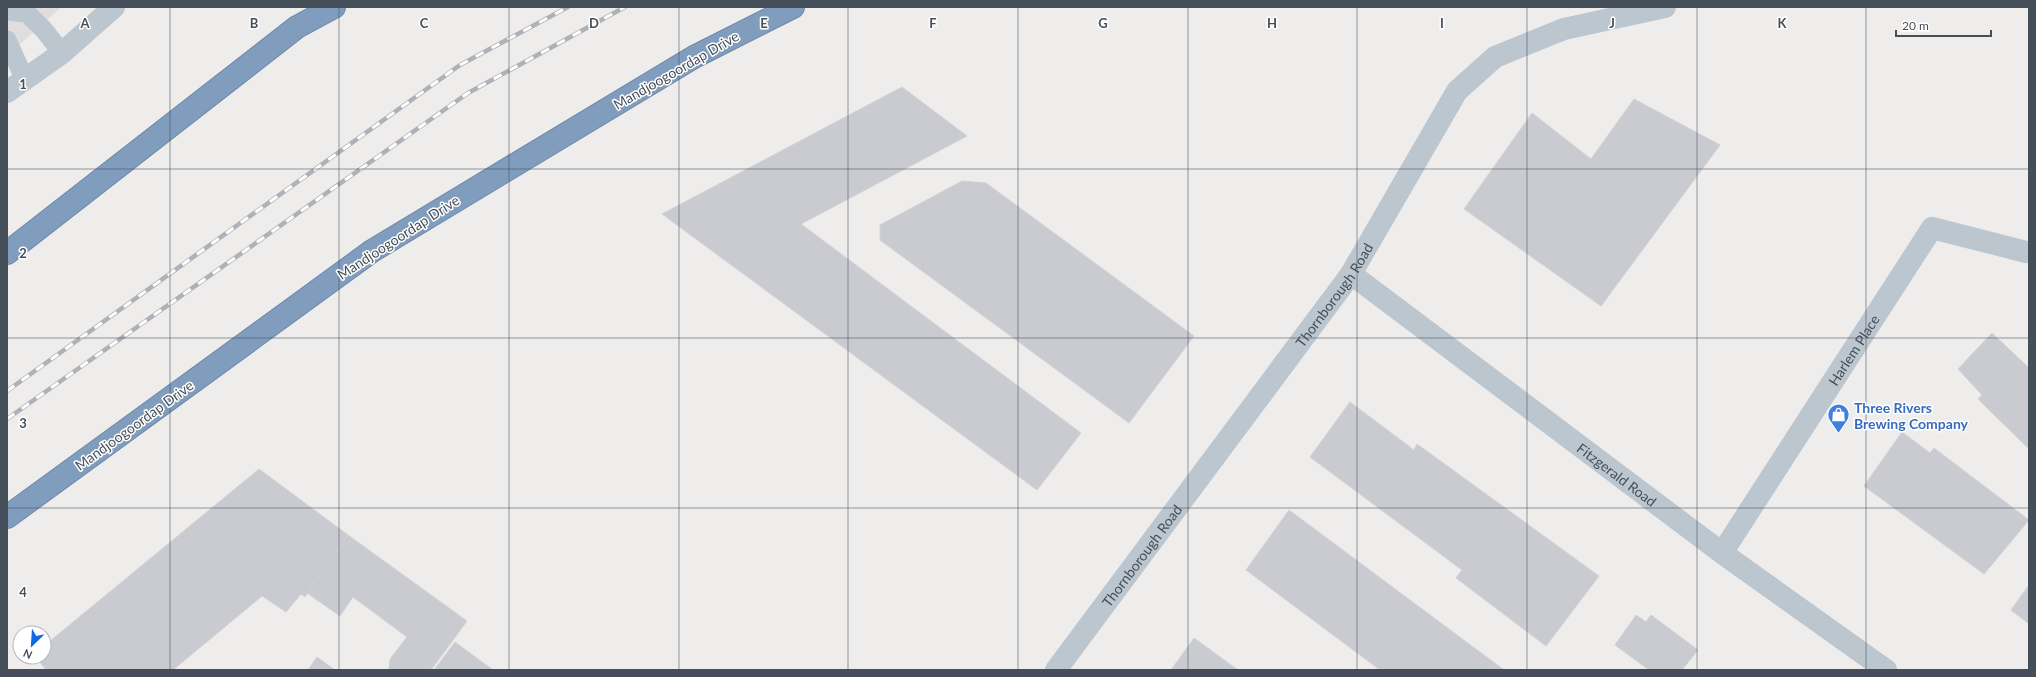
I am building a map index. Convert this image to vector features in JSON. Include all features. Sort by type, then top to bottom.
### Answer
[{"type":"highway","points":[[7,252],[297,27],[334,7]]},
{"type":"highway","name":"Mandjoogoordap Drive","points":[[7,517],[372,251],[694,57],[793,7]]},
{"type":"street","points":[[7,92],[62,53],[114,7]]},
{"type":"street","name":"Thornborough Road","points":[[1056,670],[1351,274],[1457,91],[1495,57],[1564,29],[1665,7]]},
{"type":"street","name":"Harlem Place","points":[[1722,553],[1932,228],[2026,252]]},
{"type":"street","name":"Fitzgerald Road","points":[[1351,274],[1722,553],[1886,670]]},
{"type":"lane","points":[[7,11],[27,13],[44,30],[62,53]]},
{"type":"lane","points":[[7,40],[25,80]]},
{"type":"shaded area","points":[[7,7],[61,7],[7,56]]},
{"type":"building","points":[[902,87],[967,136],[801,224],[1081,433],[1037,490],[662,214]]},
{"type":"building","points":[[1634,99],[1720,145],[1601,306],[1464,209],[1532,113],[1591,159]]},
{"type":"building","points":[[962,181],[986,183],[1194,336],[1129,423],[880,240],[880,225]]},
{"type":"building","points":[[1992,333],[2029,368],[2029,449],[1978,399],[1982,395],[1958,369]]},
{"type":"building","points":[[1350,402],[1414,450],[1417,444],[1599,576],[1546,646],[1456,578],[1462,570],[1310,457]]},
{"type":"building","points":[[1902,432],[1930,453],[1934,448],[2029,520],[1984,574],[1864,486]]},
{"type":"building","points":[[259,469],[348,535],[305,597],[301,594],[286,612],[262,596],[173,670],[46,670],[42,665],[52,665],[52,639]]},
{"type":"building","points":[[1289,510],[1504,670],[1380,670],[1246,570]]},
{"type":"building","points":[[348,535],[467,621],[431,670],[389,670],[390,659],[407,637],[353,597],[340,616],[307,593]]},
{"type":"building","points":[[2029,585],[2029,624],[2011,610]]},
{"type":"building","points":[[1636,615],[1646,622],[1651,615],[1698,650],[1682,670],[1649,670],[1615,645]]},
{"type":"building","points":[[1194,638],[1238,670],[1171,670]]},
{"type":"building","points":[[455,642],[493,670],[434,670]]},
{"type":"building","points":[[317,657],[335,670],[308,670]]},
{"type":"railway","points":[[7,391],[460,65],[568,7]]},
{"type":"railway","points":[[7,419],[468,93],[625,7]]},
{"type":"place","name":"Three Rivers Brewing Company","points":[[1839,434]]}]
